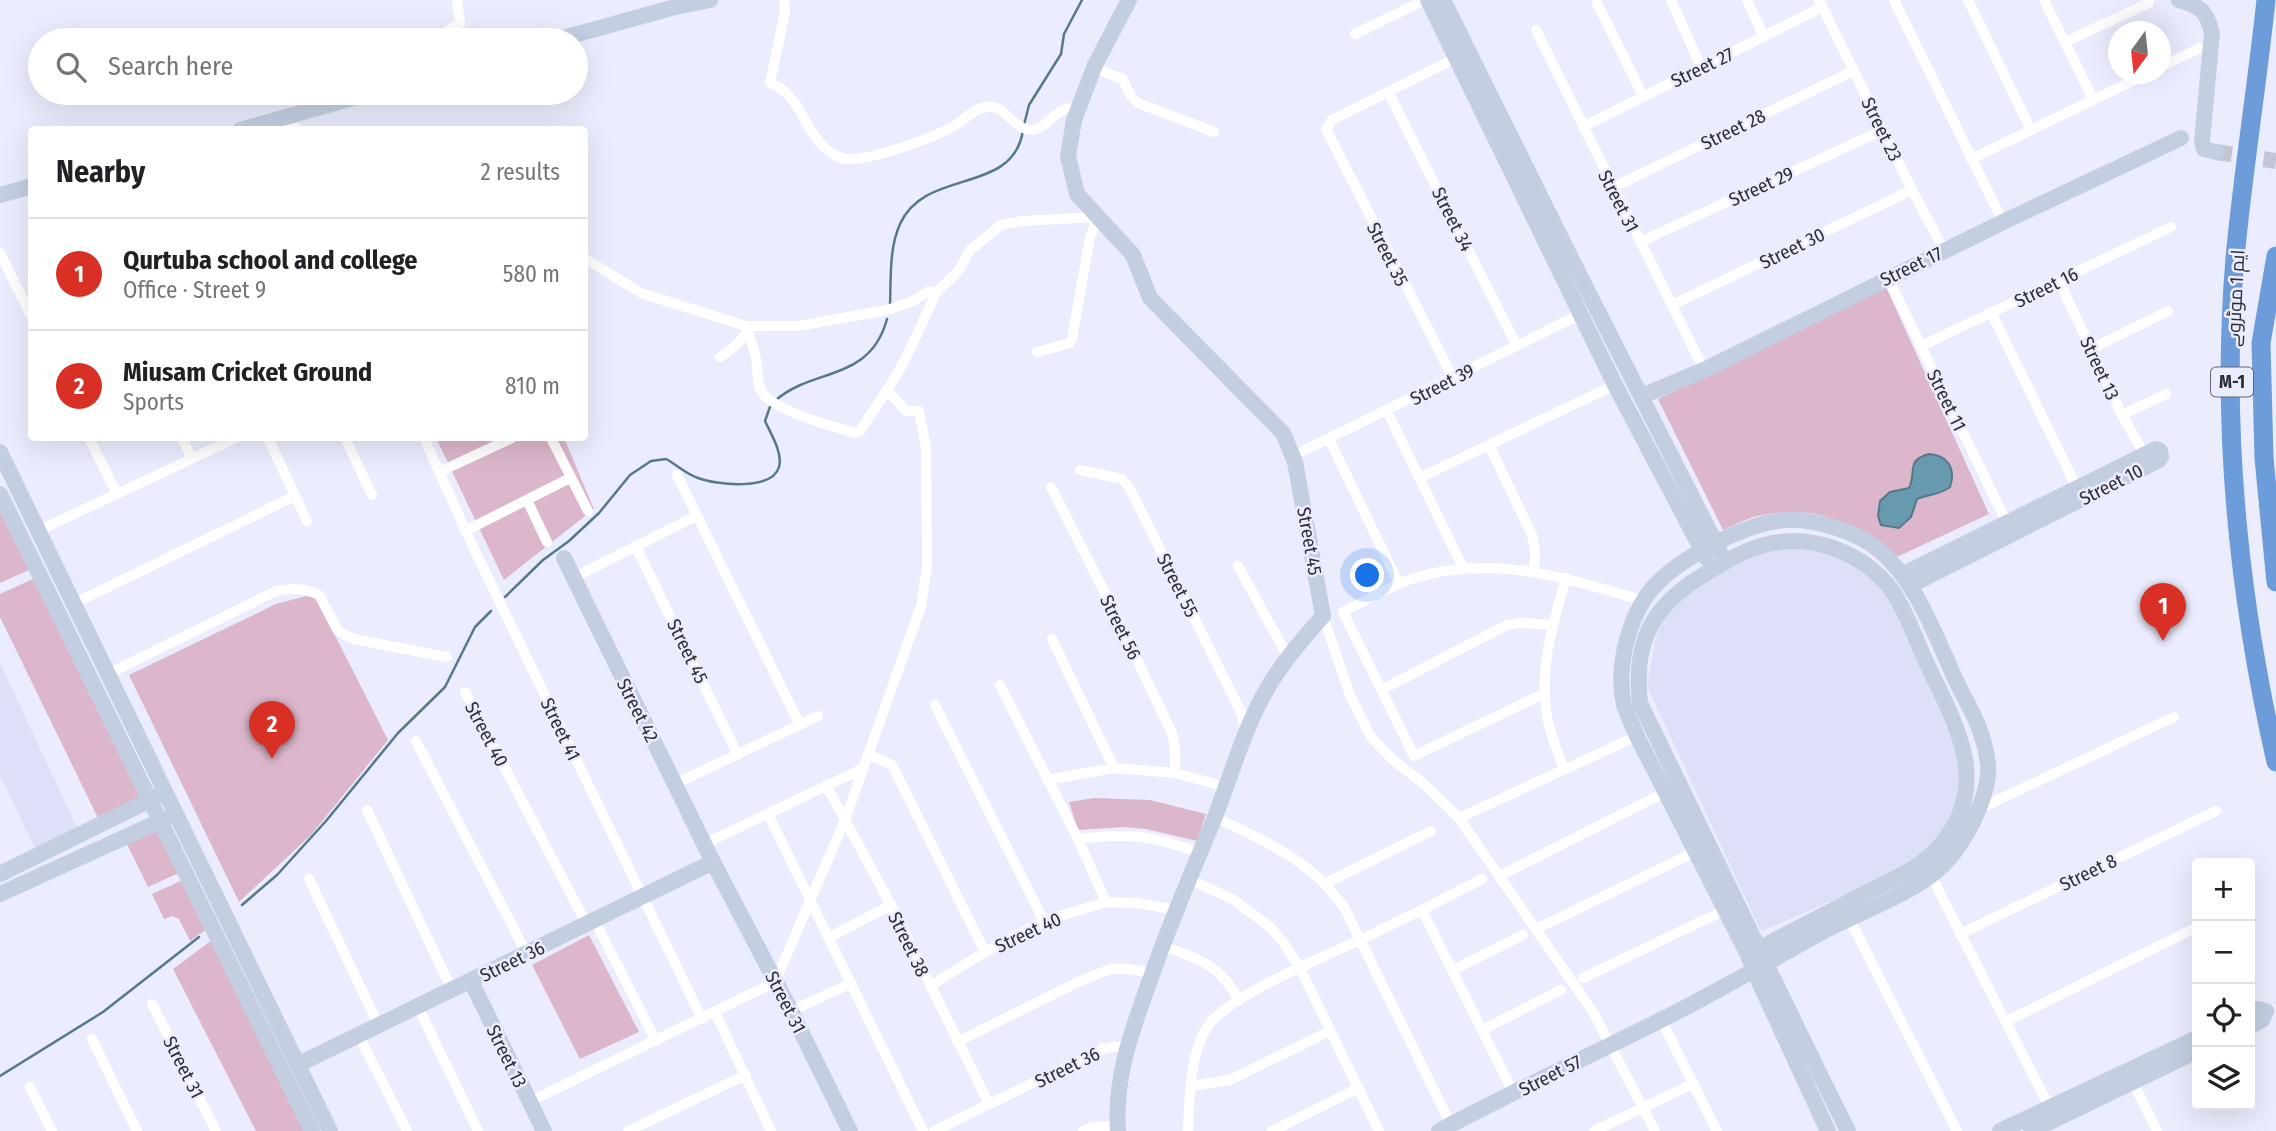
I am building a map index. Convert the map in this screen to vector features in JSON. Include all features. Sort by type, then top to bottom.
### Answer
[{"type":"highway","name":"ایم 1 موٹروے","points":[[2266,0],[2235,258],[2231,425],[2236,507],[2247,604],[2276,762]]},
{"type":"highway","name":"ایم 1 موٹروے","points":[[2276,256],[2261,343],[2264,458],[2276,582]]},
{"type":"street","points":[[452,28],[460,23],[457,0]]},
{"type":"street","points":[[588,31],[710,0]]},
{"type":"street","points":[[784,0],[785,12],[770,83],[784,89],[819,144],[840,158],[850,160],[894,150],[946,130],[986,106],[1001,109],[1019,127],[1031,130],[1047,124],[1064,110],[1079,107]]},
{"type":"street","name":"Street 45","points":[[1129,0],[1094,68],[1074,120],[1068,156],[1071,176],[1077,194],[1133,255],[1150,298],[1283,433],[1295,462],[1324,616]]},
{"type":"street","points":[[1355,34],[1426,0],[1564,261],[1642,396],[1708,546]]},
{"type":"street","points":[[1443,0],[1564,261],[1581,314],[1615,385],[1719,566]]},
{"type":"street","points":[[1671,0],[1701,67]]},
{"type":"street","points":[[1747,0],[1764,37]]},
{"type":"street","points":[[1894,0],[2003,222]]},
{"type":"street","points":[[1968,0],[2031,130]]},
{"type":"street","points":[[2044,0],[2093,99]]},
{"type":"street","points":[[2179,0],[2197,5],[2210,22],[2212,33],[2202,141],[2204,149],[2216,152]]},
{"type":"street","points":[[1597,3],[1643,96]]},
{"type":"street","name":"Street 27","points":[[1583,127],[1764,37],[1821,3]]},
{"type":"street","name":"Street 23","points":[[1821,3],[1944,250]]},
{"type":"street","points":[[2065,42],[2149,3]]},
{"type":"street","name":"Street 31","points":[[1536,30],[1704,370]]},
{"type":"street","points":[[2171,62],[2200,48]]},
{"type":"street","points":[[1388,92],[1456,58]]},
{"type":"street","points":[[1094,68],[1123,79],[1130,95],[1138,103],[1214,132]]},
{"type":"street","name":"Street 28","points":[[1612,188],[1853,71]]},
{"type":"street","points":[[1971,159],[2125,84]]},
{"type":"street","name":"Street 35","points":[[1388,92],[1332,120],[1326,129],[1452,378]]},
{"type":"street","name":"Street 34","points":[[1388,92],[1517,346]]},
{"type":"street","points":[[254,126],[328,105]]},
{"type":"street","points":[[279,119],[292,126]]},
{"type":"street","name":"Street 29","points":[[1640,242],[1883,130]]},
{"type":"street","name":"Street 17","points":[[1642,396],[1704,370],[1944,250],[2182,138]]},
{"type":"street","points":[[0,195],[28,187]]},
{"type":"street","name":"Street 30","points":[[1672,305],[1912,190]]},
{"type":"street","points":[[747,329],[758,381],[764,395],[785,408],[856,433],[887,390],[917,338],[926,310],[936,293],[960,269],[970,250],[1001,225],[1021,220],[1098,218],[1090,237],[1083,287],[1070,343],[1037,352]]},
{"type":"street","name":"Street 16","points":[[1921,346],[2171,228]]},
{"type":"street","points":[[0,253],[28,310]]},
{"type":"street","points":[[588,260],[641,293],[747,329],[798,326],[862,315],[899,306],[929,291],[936,293]]},
{"type":"street","name":"Street 11","points":[[1888,278],[2007,523]]},
{"type":"street","name":"Street 13","points":[[2059,281],[2122,415],[2145,454]]},
{"type":"street","points":[[2091,349],[2168,311]]},
{"type":"street","name":"Street 39","points":[[1301,452],[1581,314]]},
{"type":"street","points":[[1992,314],[2077,488]]},
{"type":"street","points":[[720,357],[733,348],[747,329]]},
{"type":"street","points":[[1419,478],[1615,385]]},
{"type":"street","points":[[529,1102],[775,982],[845,820],[921,606],[927,567],[926,448],[919,411],[906,411],[887,390]]},
{"type":"street","points":[[2122,415],[2166,394]]},
{"type":"street","points":[[1387,411],[1463,568]]},
{"type":"street","points":[[1329,439],[1399,584]]},
{"type":"street","points":[[90,441],[117,494]]},
{"type":"street","points":[[183,441],[192,459]]},
{"type":"street","points":[[38,531],[230,441]]},
{"type":"street","points":[[269,441],[307,521]]},
{"type":"street","points":[[346,441],[372,495]]},
{"type":"street","name":"Street 41","points":[[425,441],[466,531],[702,1018]]},
{"type":"street","points":[[439,472],[506,441]]},
{"type":"street","points":[[552,441],[588,511]]},
{"type":"street","points":[[1489,445],[1532,535],[1535,551],[1534,572]]},
{"type":"street","name":"Street 10","points":[[2160,450],[2161,457],[1907,579],[2007,523],[2145,454],[2160,450]]},
{"type":"street","points":[[2,463],[7,486],[38,531],[297,1065],[309,1107],[312,1131]]},
{"type":"street","name":"Street 55","points":[[1080,470],[1122,479],[1129,487],[1241,712],[1247,733]]},
{"type":"street","points":[[677,475],[800,725]]},
{"type":"street","points":[[466,531],[570,478]]},
{"type":"street","name":"Street 56","points":[[1051,487],[1172,733],[1175,773]]},
{"type":"street","points":[[0,494],[159,821],[309,1107],[330,1131]]},
{"type":"street","points":[[73,604],[295,496]]},
{"type":"street","points":[[527,500],[547,542]]},
{"type":"street","points":[[573,578],[696,516]]},
{"type":"street","points":[[1757,959],[1849,918],[1871,899],[1931,876],[1962,844],[1979,809],[1989,767],[1980,726],[1907,579],[1878,549],[1855,535],[1819,524],[1787,520],[1748,530],[1708,546],[1670,574],[1648,594],[1633,622],[1624,651],[1631,665],[1640,703],[1686,816],[1757,959],[1789,1030],[1828,1131]]},
{"type":"street","points":[[1833,548],[1838,530]]},
{"type":"street","points":[[1788,539],[1819,543],[1848,554],[1872,569],[1892,590],[1961,735],[1968,769],[1963,805],[1948,837],[1920,866],[1871,899],[1757,959],[1725,910],[1695,852],[1686,816],[1665,792],[1625,705],[1631,665],[1640,653],[1649,626],[1676,593],[1719,566],[1758,547],[1788,539]]},
{"type":"street","name":"Street 45","points":[[636,547],[738,755]]},
{"type":"street","name":"Street 42","points":[[564,558],[717,868]]},
{"type":"street","points":[[1238,566],[1288,657]]},
{"type":"street","points":[[1545,693],[1418,757],[1414,756],[1343,612],[1399,584],[1463,568],[1508,567],[1566,578],[1644,601]]},
{"type":"street","points":[[1564,770],[1549,727],[1545,693],[1553,625],[1566,578]]},
{"type":"street","points":[[108,674],[276,591],[291,588],[308,590],[319,595],[338,631],[354,639],[447,657]]},
{"type":"street","points":[[1083,1131],[1093,1127],[1117,1129],[1126,1046],[1162,946],[1247,733],[1263,696],[1288,657],[1324,616]]},
{"type":"street","points":[[1324,616],[1350,695],[1371,737],[1459,818],[1592,1012],[1655,1131]]},
{"type":"street","points":[[1381,690],[1507,625],[1553,625]]},
{"type":"street","points":[[1052,639],[1114,768]]},
{"type":"street","points":[[1924,658],[1941,650]]},
{"type":"street","points":[[1000,685],[1078,839],[1106,902]]},
{"type":"street","name":"Street 40","points":[[465,692],[656,1041]]},
{"type":"street","points":[[935,705],[1044,921]]},
{"type":"street","points":[[675,784],[818,716]]},
{"type":"street","points":[[1979,809],[2174,718]]},
{"type":"street","points":[[1459,818],[1637,736]]},
{"type":"street","points":[[416,741],[527,954]]},
{"type":"street","points":[[868,754],[892,765],[985,952]]},
{"type":"street","points":[[1047,780],[1114,768],[1175,773],[1227,787]]},
{"type":"street","points":[[704,844],[862,769]]},
{"type":"street","name":"Street 38","points":[[826,785],[891,905],[989,1104]]},
{"type":"street","points":[[1499,876],[1665,792]]},
{"type":"street","points":[[0,874],[165,793]]},
{"type":"street","points":[[367,810],[452,990]]},
{"type":"street","name":"Street 8","points":[[1961,934],[2216,811]]},
{"type":"street","points":[[768,814],[812,899],[923,1131]]},
{"type":"street","points":[[0,894],[176,815]]},
{"type":"street","points":[[1215,817],[1275,846],[1324,884],[1344,907],[1448,1129]]},
{"type":"street","points":[[1324,884],[1431,831]]},
{"type":"street","points":[[1078,839],[1119,834],[1147,837],[1200,853]]},
{"type":"street","points":[[1536,929],[1695,852]]},
{"type":"street","name":"Street 31","points":[[717,868],[850,1131]]},
{"type":"street","name":"Street 36","points":[[297,1065],[643,898],[717,868]]},
{"type":"street","points":[[1931,876],[2007,1021],[2054,1120]]},
{"type":"street","points":[[309,879],[379,1026]]},
{"type":"street","points":[[1189,879],[1216,890],[1270,927],[1300,968],[1379,1131]]},
{"type":"street","points":[[1188,1131],[1191,1087],[1199,1046],[1206,1029],[1223,1011],[1300,968],[1482,879]]},
{"type":"street","name":"Street 40","points":[[930,986],[985,952],[1044,921],[1106,902],[1137,903],[1177,910]]},
{"type":"street","points":[[830,937],[891,905]]},
{"type":"street","points":[[1422,910],[1514,1094]]},
{"type":"street","points":[[1583,978],[1725,910]]},
{"type":"street","points":[[1849,918],[1956,1131]]},
{"type":"street","points":[[2007,1021],[2192,929]]},
{"type":"street","points":[[1453,970],[1523,934]]},
{"type":"street","points":[[1162,946],[1192,955],[1223,974],[1239,1001]]},
{"type":"street","name":"Street 57","points":[[1448,1129],[1661,1020],[1757,959]]},
{"type":"street","points":[[957,1042],[1080,981],[1111,969],[1153,973]]},
{"type":"street","name":"Street 13","points":[[471,981],[544,1131]]},
{"type":"street","points":[[791,1011],[852,983]]},
{"type":"street","points":[[1482,1030],[1561,990]]},
{"type":"street","name":"Street 31","points":[[152,1004],[216,1131]]},
{"type":"street","points":[[418,1007],[478,1131]]},
{"type":"street","points":[[2255,1010],[2266,1010],[2262,1020],[2255,1024]]},
{"type":"street","points":[[715,1012],[771,1131]]},
{"type":"street","points":[[1661,1020],[1717,1131]]},
{"type":"street","points":[[1789,1030],[1848,1131]]},
{"type":"street","points":[[1191,1087],[1230,1080],[1330,1031]]},
{"type":"street","points":[[359,1036],[407,1131]]},
{"type":"street","points":[[92,1039],[136,1131]]},
{"type":"street","points":[[2054,1120],[2192,1041]]},
{"type":"street","name":"Street 36","points":[[934,1131],[1105,1048],[1126,1046]]},
{"type":"street","points":[[2000,1131],[2054,1120],[2192,1053]]},
{"type":"street","points":[[628,1131],[746,1074]]},
{"type":"street","points":[[2133,1082],[2157,1131]]},
{"type":"street","points":[[1594,1131],[1694,1083]]},
{"type":"street","points":[[30,1087],[52,1131]]},
{"type":"street","points":[[1272,1131],[1359,1088]]},
{"type":"shaded area","points":[[1886,287],[1989,514],[1897,557],[1850,526],[1802,512],[1763,515],[1723,530],[1658,399]]},
{"type":"shaded area","points":[[437,441],[565,441],[594,509],[504,580]]},
{"type":"shaded area","points":[[1929,454],[1941,457],[1949,464],[1952,474],[1950,487],[1917,499],[1911,517],[1899,528],[1881,525],[1878,516],[1880,501],[1890,492],[1909,488],[1914,463]]},
{"type":"shaded area","points":[[0,504],[31,569],[0,583]]},
{"type":"shaded area","points":[[1790,544],[1852,560],[1888,595],[1961,759],[1956,812],[1934,848],[1911,867],[1761,931],[1647,686],[1657,632],[1677,596],[1714,571]]},
{"type":"shaded area","points":[[35,578],[142,797],[98,818],[0,617],[0,594]]},
{"type":"shaded area","points":[[314,594],[388,740],[311,835],[239,902],[129,675],[276,604]]},
{"type":"shaded area","points":[[0,663],[77,828],[35,848],[0,775]]},
{"type":"shaded area","points":[[1095,798],[1150,800],[1206,814],[1197,841],[1125,827],[1078,830],[1069,802]]},
{"type":"shaded area","points":[[157,826],[179,873],[148,887],[125,840]]},
{"type":"shaded area","points":[[183,880],[207,929],[190,941],[179,919],[172,916],[164,919],[152,894]]},
{"type":"shaded area","points":[[589,935],[639,1032],[580,1059],[532,965]]},
{"type":"shaded area","points":[[212,940],[305,1131],[256,1131],[173,969]]},
{"type":"waterway","points":[[1024,125],[1029,105],[1061,54],[1064,34],[1082,0]]},
{"type":"waterway","points":[[890,305],[891,264],[896,233],[912,206],[929,195],[1003,165],[1016,151],[1023,131]]},
{"type":"waterway","points":[[776,400],[807,382],[854,364],[868,354],[879,339],[887,319]]},
{"type":"waterway","points":[[505,597],[543,560],[569,541],[599,513],[630,475],[651,461],[666,459],[694,476],[717,483],[755,483],[774,475],[780,462],[776,444],[765,421],[771,404]]},
{"type":"waterway","points":[[242,905],[277,875],[326,821],[398,733],[445,687],[475,627],[491,611]]},
{"type":"waterway","points":[[0,1076],[103,1012],[199,937]]},
{"type":"tunnel","points":[[2216,152],[2276,161]]},
{"type":"place","name":"Qurtuba school and college","points":[[2163,641]]},
{"type":"place","name":"Miusam Cricket Ground","points":[[272,759]]}]
